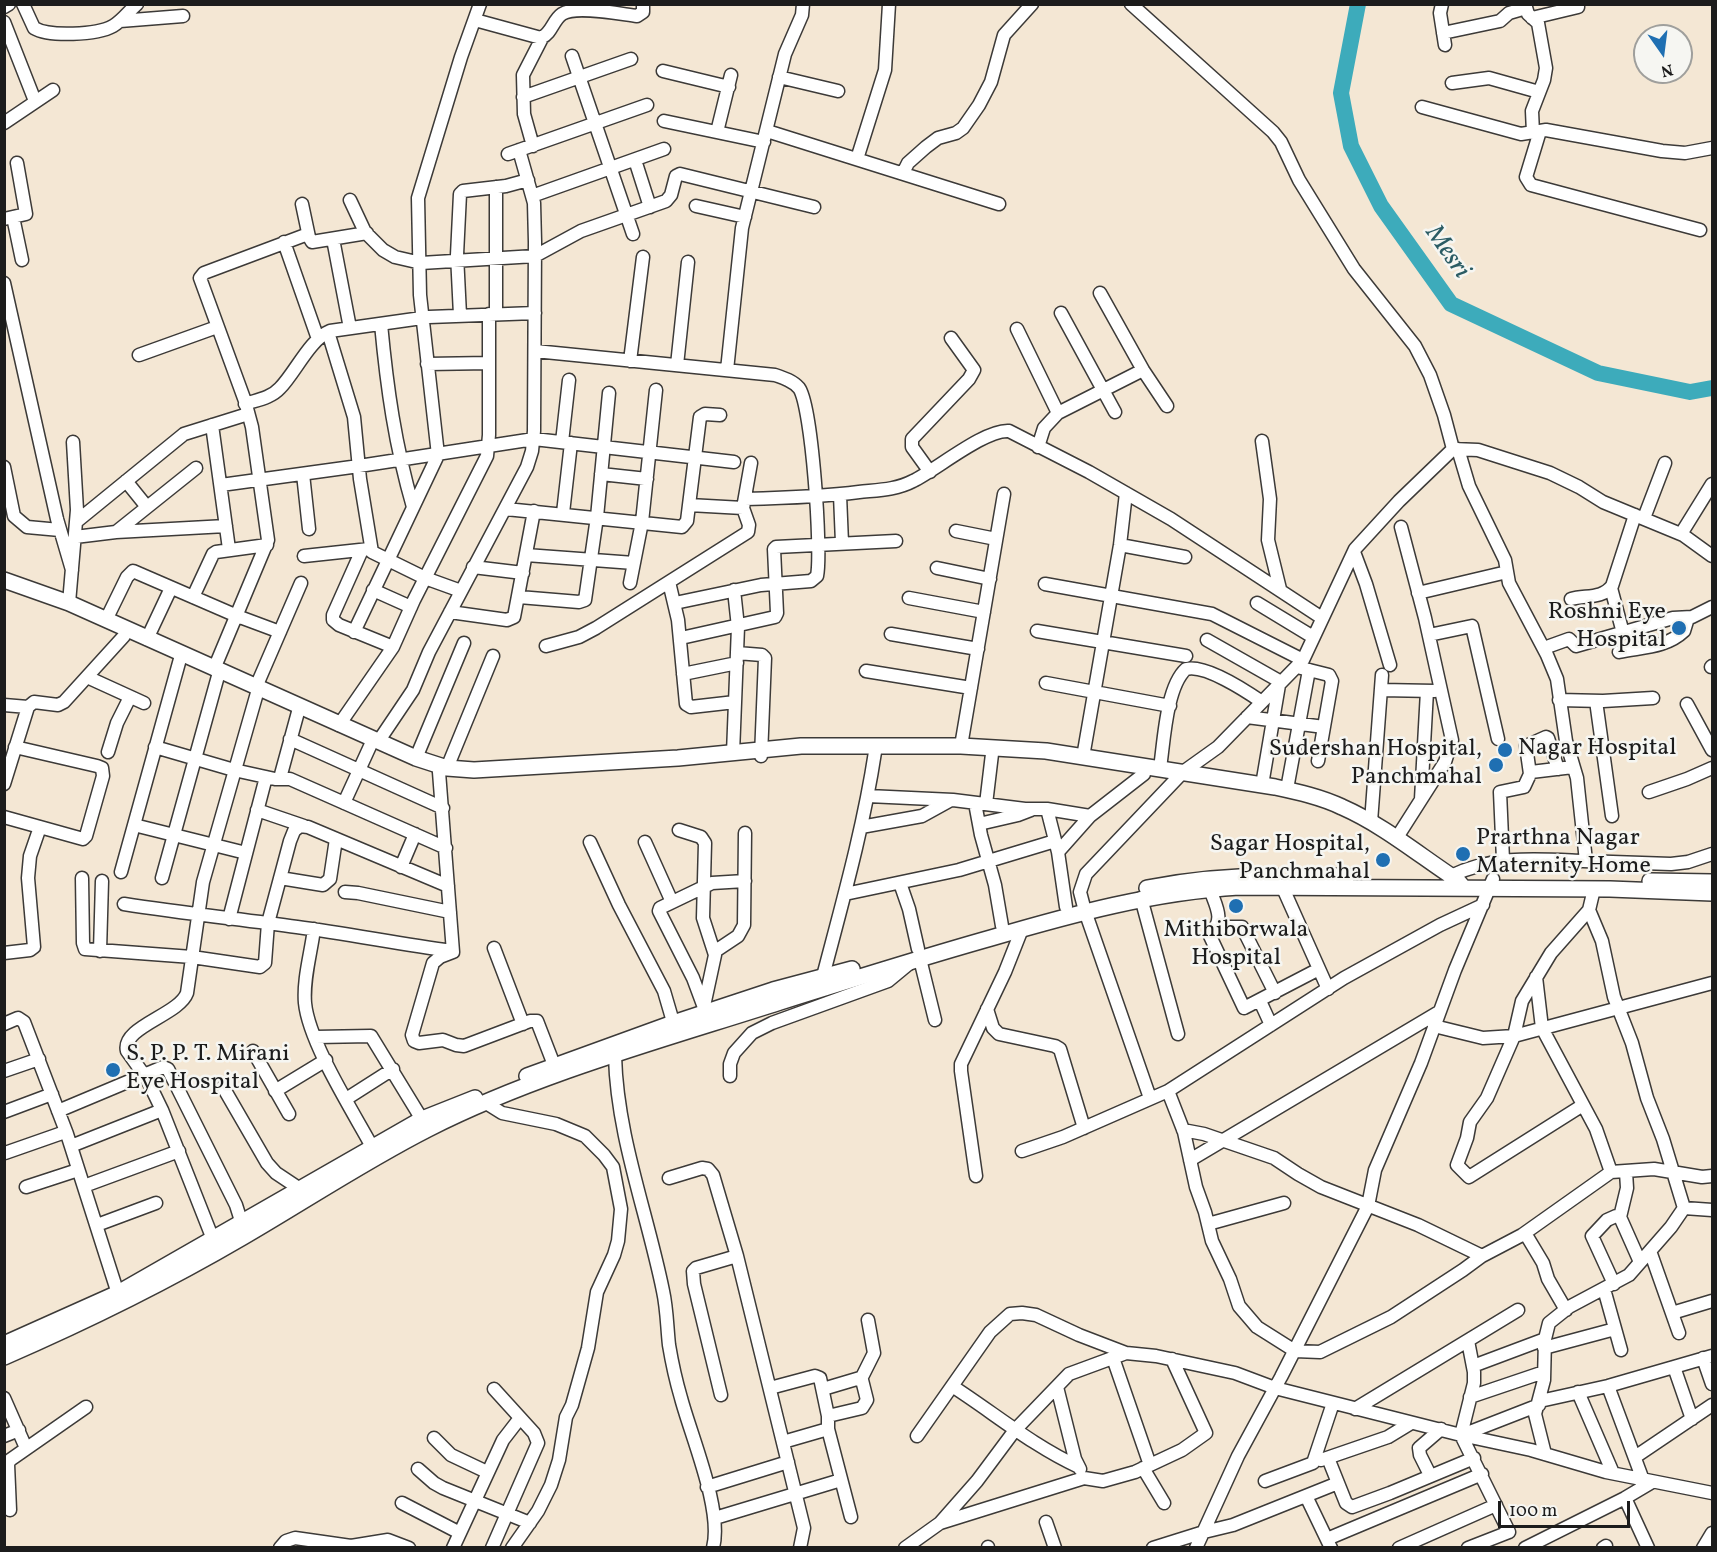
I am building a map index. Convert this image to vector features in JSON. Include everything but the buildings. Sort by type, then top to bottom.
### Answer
[{"type":"main road","points":[[4,580],[69,603],[216,673]]},
{"type":"main road","points":[[4,588],[257,690],[339,725],[356,735]]},
{"type":"main road","points":[[257,690],[298,712],[374,743],[410,762],[471,775],[669,766],[761,753],[812,749],[961,746],[1046,751],[1160,768],[1180,775],[1298,798],[1331,808],[1354,819],[1450,882]]},
{"type":"main road","points":[[374,743],[443,770],[761,753]]},
{"type":"main road","points":[[839,749],[875,752],[992,754],[1059,761],[1144,774],[1180,775],[1262,784],[1287,789],[1342,806],[1371,822],[1450,882]]},
{"type":"main road","points":[[708,1017],[778,1003],[821,983],[881,960],[917,956],[1022,929],[1125,891],[1177,882],[1235,876],[1323,875],[1492,883],[1702,882],[1713,893]]},
{"type":"main road","points":[[425,1124],[615,1056],[773,990],[860,976],[1002,926],[1066,907],[1084,907],[1210,889],[1450,882]]},
{"type":"main road","points":[[1492,883],[1594,889],[1702,882]]},
{"type":"main road","points":[[4,1356],[120,1299],[425,1124],[554,1065],[676,1029]]},
{"type":"main road","points":[[215,1246],[242,1224],[300,1189],[375,1152]]},
{"type":"main road","points":[[4,1344],[120,1299]]},
{"type":"street","points":[[4,7],[9,4]]},
{"type":"street","points":[[23,4],[34,28],[50,34],[101,31],[110,28],[137,4]]},
{"type":"street","points":[[533,146],[524,114],[525,69],[542,38],[548,34],[557,18],[564,13],[578,10],[637,16],[643,12],[643,4]]},
{"type":"street","points":[[727,370],[735,284],[745,217],[779,77],[787,48],[802,15],[803,4]]},
{"type":"street","points":[[857,159],[885,70],[888,4]]},
{"type":"street","points":[[903,173],[908,163],[926,147],[938,138],[956,133],[963,128],[991,82],[1004,35],[1032,4]]},
{"type":"street","points":[[1131,4],[1273,132],[1281,142],[1299,180],[1354,269],[1415,346],[1430,375],[1469,486],[1505,560],[1509,583],[1544,648],[1557,679],[1566,741],[1577,778],[1586,861]]},
{"type":"street","points":[[1442,4],[1440,14],[1444,39],[1500,21],[1509,13],[1578,7]]},
{"type":"street","points":[[354,632],[438,454],[423,318],[419,191],[461,57],[478,9],[542,38]]},
{"type":"street","points":[[1528,10],[1539,27],[1546,68],[1544,81],[1532,111],[1536,132],[1526,177],[1528,183],[1700,230]]},
{"type":"street","points":[[120,21],[183,16]]},
{"type":"street","points":[[4,22],[35,101]]},
{"type":"street","points":[[572,56],[633,234]]},
{"type":"street","points":[[523,97],[631,59]]},
{"type":"street","points":[[663,71],[730,81],[717,132]]},
{"type":"street","points":[[779,77],[838,90]]},
{"type":"street","points":[[1452,83],[1489,78],[1539,92]]},
{"type":"street","points":[[4,123],[53,90]]},
{"type":"street","points":[[344,803],[358,770],[374,743],[413,690],[473,567],[527,468],[534,439],[535,256],[532,196],[528,180],[514,152],[647,105]]},
{"type":"street","points":[[1422,106],[1521,134],[1536,132],[1569,134],[1685,153],[1713,148]]},
{"type":"street","points":[[664,121],[717,132],[765,136],[857,159],[999,204]]},
{"type":"street","points":[[532,196],[664,149]]},
{"type":"street","points":[[635,160],[650,207]]},
{"type":"street","points":[[17,163],[27,210],[23,215],[9,218],[22,260]]},
{"type":"street","points":[[350,200],[367,233],[389,255],[421,263],[535,256],[581,231],[669,199],[676,176],[680,174],[814,207]]},
{"type":"street","points":[[460,315],[457,260],[460,194],[463,191],[528,180]]},
{"type":"street","points":[[339,725],[393,647],[482,466],[489,446],[489,363],[493,314],[496,187]]},
{"type":"street","points":[[302,204],[308,234],[312,242],[367,233]]},
{"type":"street","points":[[696,206],[745,217]]},
{"type":"street","points":[[162,878],[216,673],[267,545],[268,529],[247,409],[200,282],[200,276],[308,234]]},
{"type":"street","points":[[333,239],[350,328]]},
{"type":"street","points":[[284,242],[354,417],[366,550],[333,615],[335,623],[393,647]]},
{"type":"street","points":[[630,361],[643,257]]},
{"type":"street","points":[[677,365],[688,262]]},
{"type":"street","points":[[5,290],[9,320],[60,530],[72,570]]},
{"type":"street","points":[[1100,293],[1143,370],[1167,406]]},
{"type":"street","points":[[76,522],[184,434],[212,425],[247,409],[279,389],[323,336],[350,328],[423,318],[535,313]]},
{"type":"street","points":[[1061,313],[1115,412]]},
{"type":"street","points":[[381,324],[388,396],[399,460],[413,507]]},
{"type":"street","points":[[139,355],[217,327]]},
{"type":"street","points":[[1017,329],[1058,413]]},
{"type":"street","points":[[930,472],[912,447],[912,439],[969,379],[974,370],[951,338]]},
{"type":"street","points":[[535,351],[775,375],[786,379],[800,389],[811,440],[816,497],[819,570],[815,578],[805,582],[734,590],[675,603]]},
{"type":"street","points":[[427,364],[489,363]]},
{"type":"street","points":[[1044,449],[1044,428],[1058,413],[1143,370]]},
{"type":"street","points":[[563,513],[569,380]]},
{"type":"street","points":[[630,582],[642,522],[656,390]]},
{"type":"street","points":[[519,597],[582,601],[586,596],[597,517],[609,393]]},
{"type":"street","points":[[506,509],[563,513],[682,527],[687,521],[700,417],[705,414],[720,415]]},
{"type":"street","points":[[212,425],[230,549]]},
{"type":"street","points":[[689,505],[744,504],[895,488],[930,472],[996,432],[1009,431],[1126,493],[1280,589],[1322,618]]},
{"type":"street","points":[[221,485],[534,439],[734,462]]},
{"type":"street","points":[[1262,441],[1270,499],[1268,540],[1280,589]]},
{"type":"street","points":[[69,603],[76,522],[73,442]]},
{"type":"street","points":[[1287,789],[1299,723],[1303,666],[1313,637],[1354,552],[1399,501],[1456,449],[1478,450],[1550,473],[1580,487],[1603,502],[1681,534],[1711,551]]},
{"type":"street","points":[[546,646],[579,637],[748,531],[749,525],[744,504],[751,463]]},
{"type":"street","points":[[1571,599],[1582,596],[1599,596],[1611,588],[1640,516],[1665,463]]},
{"type":"street","points":[[5,468],[14,516],[27,527],[60,530]]},
{"type":"street","points":[[116,532],[196,468]]},
{"type":"street","points":[[303,474],[309,529]]},
{"type":"street","points":[[601,474],[647,479]]},
{"type":"street","points":[[126,481],[147,507]]},
{"type":"street","points":[[1681,534],[1713,484]]},
{"type":"street","points":[[1083,756],[1120,545],[1126,493]]},
{"type":"street","points":[[961,746],[1004,494]]},
{"type":"street","points":[[840,495],[843,543]]},
{"type":"street","points":[[450,612],[512,619],[516,613],[534,511]]},
{"type":"street","points":[[75,537],[116,532],[226,526]]},
{"type":"street","points":[[1396,839],[1445,762],[1452,740],[1429,635],[1401,527]]},
{"type":"street","points":[[956,531],[996,539]]},
{"type":"street","points":[[681,638],[775,617],[777,613],[774,549],[776,547],[896,541]]},
{"type":"street","points":[[193,597],[213,554],[221,550],[267,545]]},
{"type":"street","points":[[1120,545],[1185,557]]},
{"type":"street","points":[[304,556],[366,550],[425,578],[461,591]]},
{"type":"street","points":[[1354,552],[1386,670],[1381,690],[1371,822]]},
{"type":"street","points":[[526,555],[634,563]]},
{"type":"street","points":[[473,567],[523,573]]},
{"type":"street","points":[[937,568],[990,579]]},
{"type":"street","points":[[106,620],[130,572],[136,572],[280,632]]},
{"type":"street","points":[[1418,593],[1507,572]]},
{"type":"street","points":[[669,582],[681,638],[686,700],[689,706],[735,702]]},
{"type":"street","points":[[215,1246],[162,1110],[144,1075],[127,1051],[127,1040],[185,999],[203,882],[234,770],[257,690],[302,583]]},
{"type":"street","points":[[1045,584],[1212,614],[1303,666],[1329,675],[1332,681],[1318,761]]},
{"type":"street","points":[[147,639],[171,588]]},
{"type":"street","points":[[1611,588],[1623,633]]},
{"type":"street","points":[[373,590],[411,607]]},
{"type":"street","points":[[733,753],[738,627],[734,590]]},
{"type":"street","points":[[909,598],[984,612]]},
{"type":"street","points":[[1257,603],[1313,637]]},
{"type":"street","points":[[1544,648],[1569,639],[1576,646],[1672,618],[1688,618],[1713,607]]},
{"type":"street","points":[[1619,652],[1651,648],[1672,640],[1684,632],[1688,618]]},
{"type":"street","points":[[1429,635],[1472,626],[1498,739]]},
{"type":"street","points":[[1037,631],[1186,656]]},
{"type":"street","points":[[891,634],[978,649]]},
{"type":"street","points":[[4,784],[28,707],[34,702],[61,704],[124,636]]},
{"type":"street","points":[[1207,640],[1280,683]]},
{"type":"street","points":[[416,758],[464,643]]},
{"type":"street","points":[[683,674],[737,658],[762,655],[765,658],[761,753]]},
{"type":"street","points":[[453,951],[443,808],[443,770],[493,656]]},
{"type":"street","points":[[121,872],[180,659]]},
{"type":"street","points":[[1150,1098],[1084,907],[1080,892],[1086,874],[1180,775],[1218,747],[1280,683],[1303,666]]},
{"type":"street","points":[[1160,768],[1176,680],[1186,669],[1198,668],[1240,688],[1262,702]]},
{"type":"street","points":[[867,671],[971,688]]},
{"type":"street","points":[[87,677],[144,703]]},
{"type":"street","points":[[1046,682],[1170,706]]},
{"type":"street","points":[[1262,784],[1280,683]]},
{"type":"street","points":[[1381,690],[1442,691]]},
{"type":"street","points":[[1421,799],[1427,691]]},
{"type":"street","points":[[108,752],[117,723],[130,697]]},
{"type":"street","points":[[1559,700],[1653,698]]},
{"type":"street","points":[[1596,701],[1612,816]]},
{"type":"street","points":[[1687,704],[1713,750]]},
{"type":"street","points":[[4,705],[28,707]]},
{"type":"street","points":[[280,778],[298,712]]},
{"type":"street","points":[[1248,717],[1324,727]]},
{"type":"street","points":[[1503,860],[1499,795],[1503,790],[1524,787],[1530,774],[1526,746],[1546,736],[1558,769]]},
{"type":"street","points":[[290,739],[443,808]]},
{"type":"street","points":[[4,817],[79,839],[86,838],[103,772],[102,768],[97,766],[15,747]]},
{"type":"street","points":[[155,747],[234,770],[266,777],[290,779],[446,848]]},
{"type":"street","points":[[821,983],[861,828],[875,752]]},
{"type":"street","points":[[992,754],[981,803],[979,824],[995,885],[1002,926]]},
{"type":"street","points":[[1530,774],[1536,771],[1573,767]]},
{"type":"street","points":[[1649,792],[1713,768]]},
{"type":"street","points":[[845,894],[1057,847],[1090,816],[1144,774]]},
{"type":"street","points":[[229,919],[266,777]]},
{"type":"street","points":[[868,796],[952,800],[1090,816]]},
{"type":"street","points":[[861,828],[922,816],[952,800]]},
{"type":"street","points":[[979,824],[1041,809]]},
{"type":"street","points":[[1041,809],[1057,847],[1066,907]]},
{"type":"street","points":[[258,810],[304,826],[448,886]]},
{"type":"street","points":[[134,825],[246,853]]},
{"type":"street","points":[[82,878],[83,946],[88,950],[192,957],[262,967],[265,963],[268,923],[294,831],[304,826]]},
{"type":"street","points":[[4,952],[30,950],[33,947],[28,878],[30,856],[40,827]]},
{"type":"street","points":[[679,830],[704,839],[703,918],[714,952],[708,1017]]},
{"type":"street","points":[[714,952],[741,932],[744,925],[745,833]]},
{"type":"street","points":[[401,867],[415,834]]},
{"type":"street","points":[[280,878],[327,884],[330,879],[336,839]]},
{"type":"street","points":[[590,842],[619,905],[664,991],[676,1029]]},
{"type":"street","points":[[645,842],[672,902]]},
{"type":"street","points":[[1450,882],[1469,867],[1503,860],[1671,864],[1713,854]]},
{"type":"street","points":[[1691,861],[1702,882]]},
{"type":"street","points":[[100,951],[102,881]]},
{"type":"street","points":[[708,1017],[693,978],[659,914],[660,908],[704,885],[745,881]]},
{"type":"street","points":[[900,883],[909,909],[917,956],[935,1020]]},
{"type":"street","points":[[1197,1548],[1238,1456],[1295,1351],[1368,1206],[1375,1170],[1421,1063],[1455,970],[1492,883]]},
{"type":"street","points":[[1282,886],[1328,989]]},
{"type":"street","points":[[1210,889],[1220,921],[1210,936],[1242,1006],[1247,1008],[1319,969]]},
{"type":"street","points":[[1583,1105],[1469,1177],[1457,1165],[1470,1122],[1486,1098],[1514,1036],[1522,1001],[1560,940],[1589,910],[1594,889]]},
{"type":"street","points":[[345,892],[450,912]]},
{"type":"street","points":[[1141,898],[1178,1034]]},
{"type":"street","points":[[124,904],[314,929],[392,944],[453,951]]},
{"type":"street","points":[[1023,1151],[1063,1137],[1168,1091],[1328,989],[1440,925],[1483,905]]},
{"type":"street","points":[[1589,910],[1602,941],[1614,997],[1632,1042],[1649,1105],[1684,1208]]},
{"type":"street","points":[[1217,927],[1242,927],[1275,993]]},
{"type":"street","points":[[314,929],[305,1003],[308,1019],[326,1060],[375,1152]]},
{"type":"street","points":[[976,1176],[961,1071],[967,1050],[1005,972],[1022,929]]},
{"type":"street","points":[[494,948],[523,1024]]},
{"type":"street","points":[[453,951],[435,959],[433,963],[412,1035],[414,1041],[424,1044],[442,1040],[464,1046],[534,1021],[539,1023],[554,1065]]},
{"type":"street","points":[[730,1076],[730,1064],[734,1053],[752,1033],[772,1023],[888,981],[917,956]]},
{"type":"street","points":[[1536,976],[1542,1028],[1596,1129],[1611,1173]]},
{"type":"street","points":[[1434,1026],[1483,1038],[1514,1036],[1604,1014],[1713,983]]},
{"type":"street","points":[[1260,1001],[1271,1025]]},
{"type":"street","points":[[987,1009],[993,1028],[999,1034],[1060,1049],[1084,1128]]},
{"type":"street","points":[[1190,1160],[1440,1012]]},
{"type":"street","points":[[4,1024],[18,1018],[24,1022],[66,1132],[120,1299]]},
{"type":"street","points":[[316,1037],[371,1036],[425,1124]]},
{"type":"street","points":[[253,1051],[289,1114]]},
{"type":"street","points":[[615,1056],[616,1077],[628,1152],[663,1290],[672,1360],[715,1518],[713,1548]]},
{"type":"street","points":[[4,1071],[39,1059]]},
{"type":"street","points":[[275,1091],[326,1060]]},
{"type":"street","points":[[58,1112],[163,1067],[168,1069],[236,1205],[242,1224]]},
{"type":"street","points":[[346,1099],[393,1069]]},
{"type":"street","points":[[223,1087],[267,1163],[276,1173],[300,1189]]},
{"type":"street","points":[[1168,1091],[1184,1130],[1196,1187],[1216,1253],[1230,1279],[1239,1306],[1257,1327],[1295,1351],[1320,1352],[1391,1317],[1482,1256],[1525,1233],[1611,1173],[1654,1169],[1702,1177],[1713,1176]]},
{"type":"street","points":[[4,1112],[52,1094]]},
{"type":"street","points":[[486,1103],[502,1113],[556,1124],[585,1136],[613,1167],[620,1195],[621,1226],[618,1242],[597,1292],[588,1348],[572,1405],[566,1417],[559,1460],[551,1485],[530,1523],[512,1548]]},
{"type":"street","points":[[70,1146],[162,1110]]},
{"type":"street","points":[[1184,1130],[1204,1134],[1274,1158],[1321,1187],[1418,1225],[1482,1256]]},
{"type":"street","points":[[4,1153],[66,1132]]},
{"type":"street","points":[[84,1186],[179,1151]]},
{"type":"street","points":[[669,1178],[702,1168],[711,1171],[737,1256],[796,1493],[804,1528],[800,1548]]},
{"type":"street","points":[[26,1187],[78,1170]]},
{"type":"street","points":[[1626,1172],[1627,1188],[1620,1217],[1640,1262]]},
{"type":"street","points":[[97,1225],[156,1203]]},
{"type":"street","points":[[1208,1224],[1284,1203]]},
{"type":"street","points":[[1684,1208],[1713,1210]]},
{"type":"street","points":[[1545,1454],[1535,1414],[1540,1403],[1544,1372],[1544,1343],[1549,1323],[1566,1310],[1629,1275],[1684,1208]]},
{"type":"street","points":[[1620,1217],[1616,1216],[1607,1220],[1592,1236],[1609,1286],[1615,1329],[1621,1350]]},
{"type":"street","points":[[1525,1233],[1566,1310]]},
{"type":"street","points":[[1650,1251],[1679,1333]]},
{"type":"street","points":[[721,1395],[694,1284],[693,1271],[696,1268],[737,1256]]},
{"type":"street","points":[[1672,1313],[1713,1301]]},
{"type":"street","points":[[1355,1409],[1518,1310]]},
{"type":"street","points":[[917,1436],[990,1332],[1010,1314],[1022,1313],[1036,1315],[1126,1353],[1172,1359],[1235,1373],[1275,1388],[1355,1409],[1647,1481],[1713,1493]]},
{"type":"street","points":[[828,1416],[865,1406],[867,1400],[861,1379],[874,1353],[868,1320]]},
{"type":"street","points":[[1473,1366],[1544,1343],[1615,1329]]},
{"type":"street","points":[[1468,1341],[1474,1383],[1461,1435],[1509,1532],[1468,1548]]},
{"type":"street","points":[[905,1548],[940,1523],[977,1481],[1015,1430],[1069,1374],[1126,1353]]},
{"type":"street","points":[[1461,1435],[1540,1403],[1708,1357],[1713,1384]]},
{"type":"street","points":[[1113,1358],[1147,1466],[1164,1503]]},
{"type":"street","points":[[951,1386],[994,1413],[1052,1455],[1081,1472],[1103,1481],[1147,1466],[1182,1450],[1206,1433],[1172,1359]]},
{"type":"street","points":[[1674,1367],[1692,1419]]},
{"type":"street","points":[[1470,1397],[1544,1372]]},
{"type":"street","points":[[770,1388],[814,1376],[820,1378],[828,1416],[828,1429],[851,1517]]},
{"type":"street","points":[[823,1389],[857,1378],[861,1379]]},
{"type":"street","points":[[1608,1386],[1635,1457],[1647,1481]]},
{"type":"street","points":[[1057,1387],[1081,1472]]},
{"type":"street","points":[[492,1548],[538,1448],[538,1438],[494,1389]]},
{"type":"street","points":[[1578,1392],[1613,1473]]},
{"type":"street","points":[[4,1398],[26,1448]]},
{"type":"street","points":[[1313,1463],[1333,1403]]},
{"type":"street","points":[[1635,1457],[1713,1405]]},
{"type":"street","points":[[10,1510],[8,1464],[10,1460],[86,1407]]},
{"type":"street","points":[[453,1548],[503,1440],[520,1418]]},
{"type":"street","points":[[1266,1481],[1388,1437],[1411,1423]]},
{"type":"street","points":[[783,1442],[828,1429]]},
{"type":"street","points":[[1430,1476],[1419,1449],[1441,1429]]},
{"type":"street","points":[[4,1436],[19,1430]]},
{"type":"street","points":[[434,1438],[451,1455],[487,1472]]},
{"type":"street","points":[[1328,1458],[1346,1503],[1352,1507],[1474,1458]]},
{"type":"street","points":[[707,1487],[788,1462]]},
{"type":"street","points":[[418,1468],[434,1483],[530,1523]]},
{"type":"street","points":[[940,1523],[1081,1472]]},
{"type":"street","points":[[1306,1496],[1329,1543],[1482,1474]]},
{"type":"street","points":[[715,1518],[841,1480]]},
{"type":"street","points":[[1525,1548],[1625,1498],[1647,1481]]},
{"type":"street","points":[[1153,1548],[1204,1532],[1233,1526],[1338,1483]]},
{"type":"street","points":[[1625,1498],[1648,1548]]},
{"type":"street","points":[[402,1503],[460,1533]]},
{"type":"street","points":[[1399,1548],[1496,1504]]},
{"type":"street","points":[[1046,1521],[1055,1548]]},
{"type":"street","points":[[1703,1548],[1713,1533]]},
{"type":"street","points":[[280,1548],[286,1540],[295,1538],[351,1546],[388,1540],[409,1548]]},
{"type":"waterway","name":"Mesri","points":[[1358,4],[1341,93],[1351,146],[1381,206],[1451,304],[1598,373],[1690,392],[1712,388]]},
{"type":"place","name":"Roshni Eye Hospital","points":[[1679,628]]},
{"type":"place","name":"Nagar Hospital","points":[[1505,750]]},
{"type":"place","name":"Sudershan Hospital, Panchmahal","points":[[1496,765]]},
{"type":"place","name":"Prarthna Nagar Maternity Home","points":[[1463,854]]},
{"type":"place","name":"Sagar Hospital, Panchmahal","points":[[1383,860]]},
{"type":"place","name":"Mithiborwala Hospital","points":[[1236,906]]},
{"type":"place","name":"S. P. P. T. Mirani Eye Hospital","points":[[113,1070]]}]
